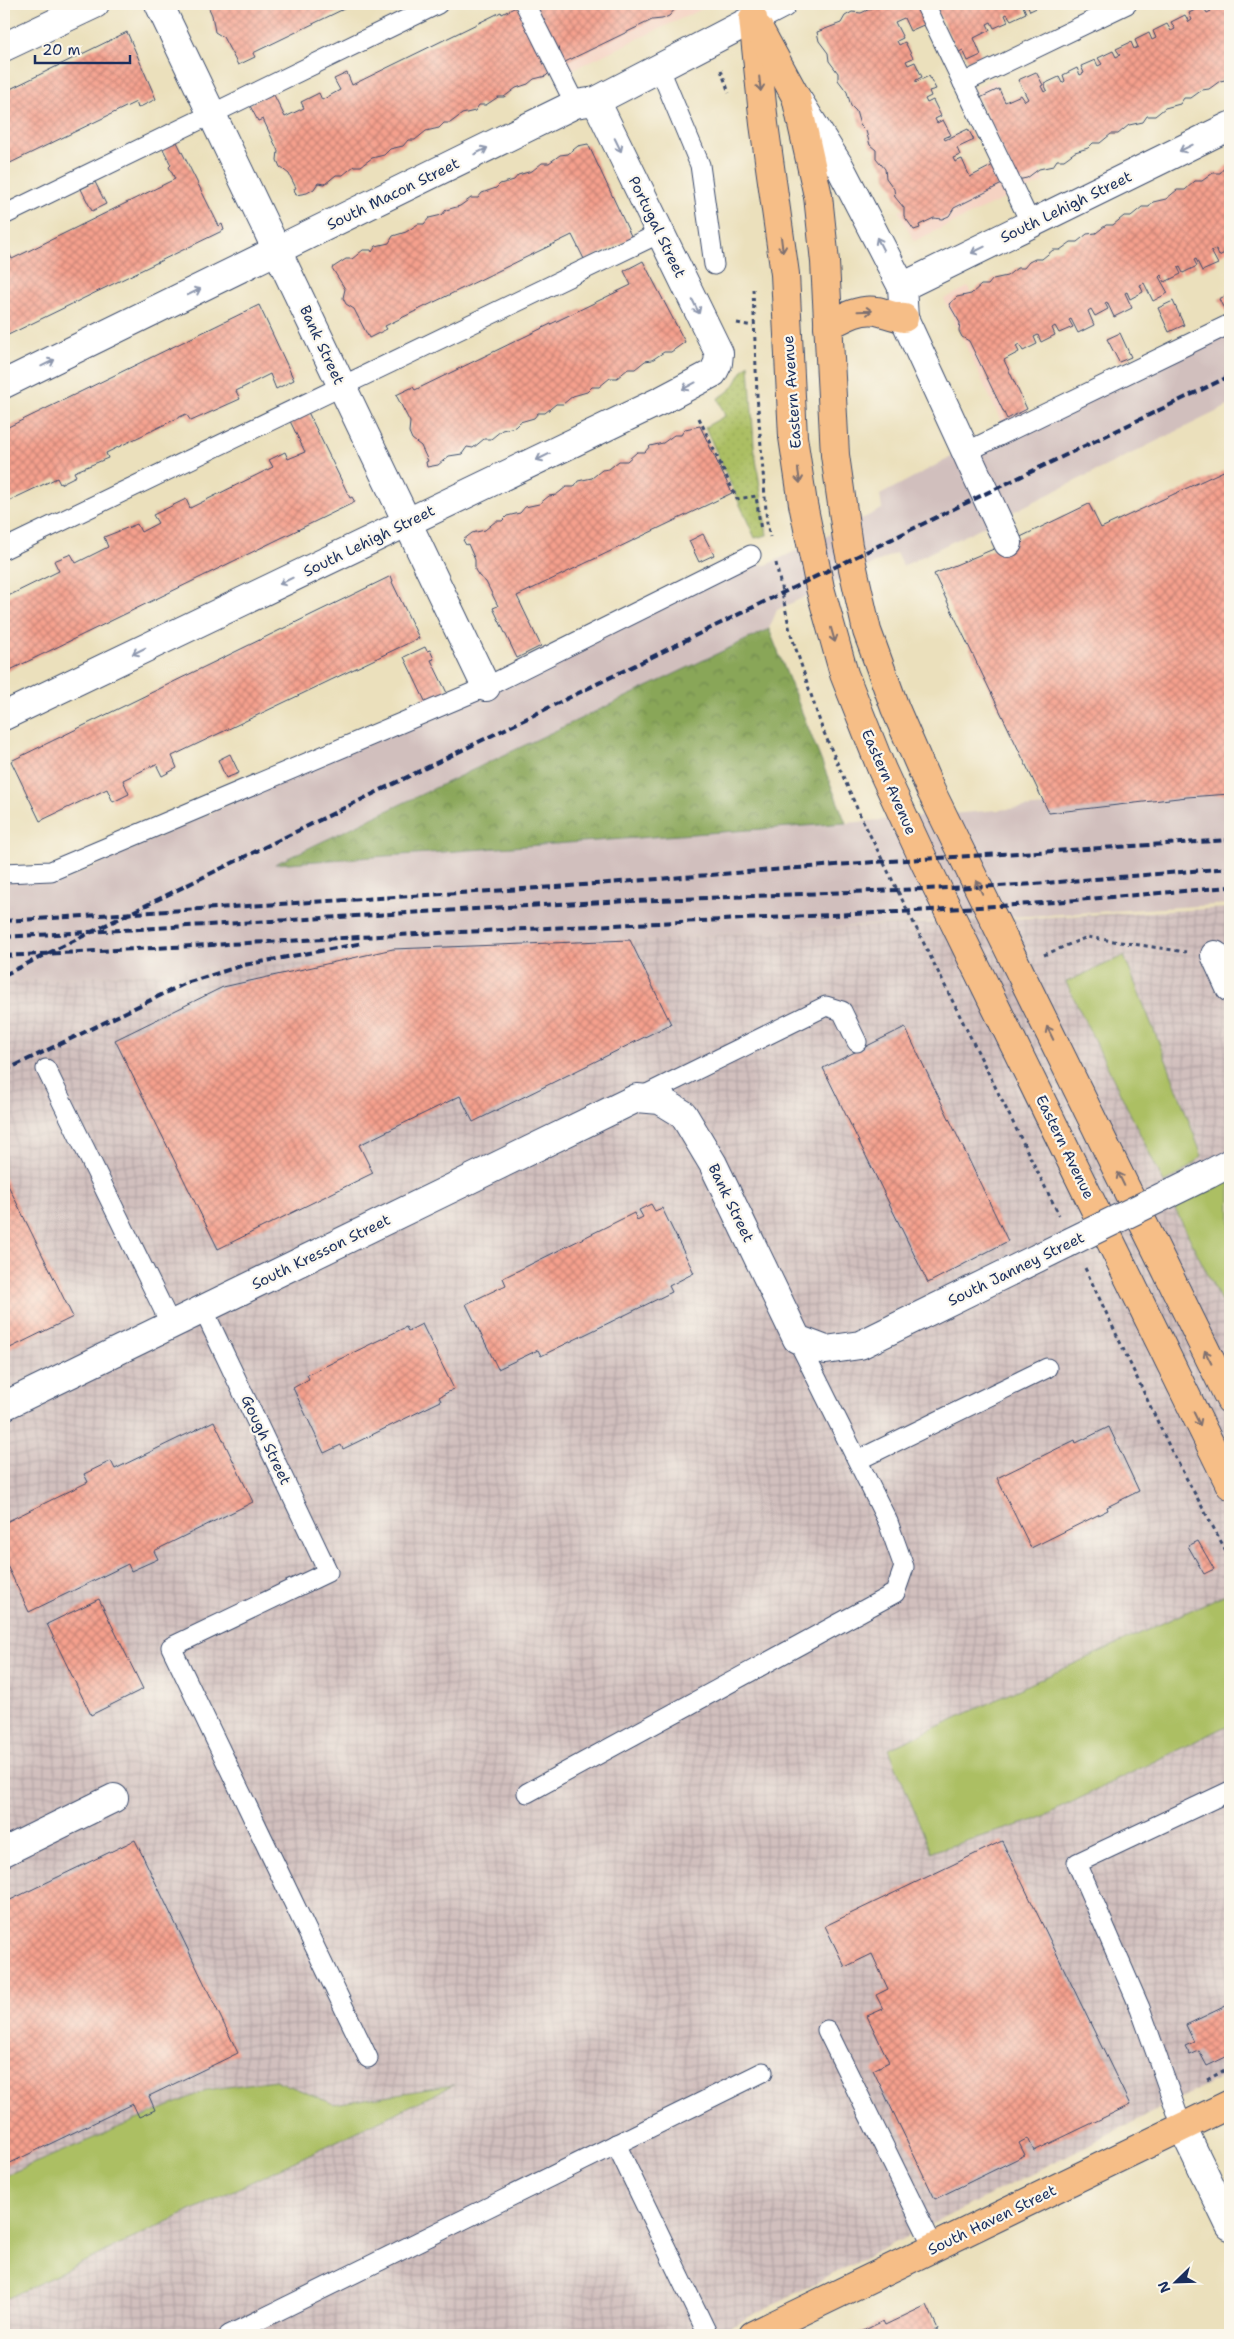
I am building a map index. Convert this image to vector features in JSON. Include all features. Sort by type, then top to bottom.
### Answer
[{"type":"main road","points":[[749,11],[796,96],[818,196],[826,262],[835,455],[848,546],[867,631],[895,708],[931,791],[1230,1400]]},
{"type":"main road","name":"Eastern Avenue","points":[[749,11],[785,274],[794,437],[803,504],[820,588],[844,674],[882,770],[926,865],[1230,1485]]},
{"type":"main road","points":[[828,326],[857,312],[877,311],[891,317],[904,318]]},
{"type":"main road","name":"South Haven Street","points":[[754,2335],[1230,2104]]},
{"type":"street","points":[[4,48],[95,4]]},
{"type":"street","name":"Bank Street","points":[[159,4],[486,687]]},
{"type":"street","name":"South Macon Street","points":[[4,384],[659,67],[749,11],[782,4]]},
{"type":"street","points":[[796,96],[840,167],[902,287],[904,318],[1008,543]]},
{"type":"street","name":"Portugal Street","points":[[586,103],[660,233],[719,353]]},
{"type":"street","name":"South Lehigh Street","points":[[902,287],[1230,126]]},
{"type":"street","name":"South Lehigh Street","points":[[4,716],[706,377],[713,373],[718,363],[719,353]]},
{"type":"street","points":[[1215,955],[1230,988]]},
{"type":"street","name":"Bank Street","points":[[637,1098],[660,1100],[684,1114],[713,1164],[797,1339]]},
{"type":"street","name":"South Kresson Street","points":[[4,1406],[637,1098]]},
{"type":"street","name":"South Janney Street","points":[[797,1339],[826,1350],[860,1345],[1220,1169]]},
{"type":"street","points":[[4,1852],[114,1798]]},
{"type":"street","points":[[1182,2127],[1230,2226]]},
{"type":"lane","points":[[4,215],[210,113],[438,4]]},
{"type":"lane","points":[[525,4],[586,103]]},
{"type":"lane","points":[[925,4],[1031,224]]},
{"type":"lane","points":[[963,83],[1127,4]]},
{"type":"lane","points":[[659,67],[700,165],[714,265]]},
{"type":"lane","points":[[4,550],[341,385],[374,371],[660,233]]},
{"type":"lane","points":[[966,452],[1230,324]]},
{"type":"lane","points":[[4,873],[51,871],[486,687],[751,555]]},
{"type":"lane","points":[[637,1098],[826,1006],[842,1011],[857,1042]]},
{"type":"lane","points":[[46,1069],[171,1325]]},
{"type":"lane","name":"Gough Street","points":[[203,1309],[328,1572],[171,1647],[368,2058]]},
{"type":"lane","points":[[527,1793],[895,1593],[904,1567],[888,1522],[797,1339]]},
{"type":"lane","points":[[858,1460],[1047,1368]]},
{"type":"lane","points":[[1182,2127],[1140,2008],[1077,1863],[1230,1791]]},
{"type":"lane","points":[[827,2030],[934,2248]]},
{"type":"lane","points":[[230,2335],[763,2072]]},
{"type":"lane","points":[[616,2144],[708,2335]]},
{"type":"path","points":[[734,322],[753,326]]},
{"type":"path","points":[[699,418],[737,499],[756,496],[762,538],[751,555]]},
{"type":"path","points":[[1052,952],[1087,937],[1215,955]]},
{"type":"shaded area","points":[[534,4],[702,4],[704,8],[567,72]]},
{"type":"shaded area","points":[[994,78],[1045,181],[1022,192],[974,89]]},
{"type":"shaded area","points":[[995,164],[1010,196],[914,241],[899,211]]},
{"type":"shaded area","points":[[968,287],[1030,415],[1004,427],[944,299]]},
{"type":"shaded area","points":[[1230,323],[1230,405],[903,566],[896,553],[777,610],[769,629],[276,863],[1230,794],[1230,904],[808,929],[4,982],[4,874],[65,880],[753,563],[766,565],[882,509],[880,495],[1030,415]]},
{"type":"shaded area","points":[[1230,908],[1230,2073],[713,2335],[4,2335],[4,982],[808,929]]},
{"type":"green space","points":[[749,364],[754,445],[767,535],[755,538],[705,427],[725,416],[718,398],[734,385]]},
{"type":"green space","points":[[769,629],[846,823],[275,864]]},
{"type":"green space","points":[[1124,956],[1202,1156],[1182,1173],[1164,1183],[1066,982]]},
{"type":"green space","points":[[1230,1177],[1230,1319],[1173,1205]]},
{"type":"green space","points":[[1230,1592],[1230,1724],[1038,1819],[931,1852],[889,1749]]},
{"type":"green space","points":[[275,2080],[334,2104],[454,2085],[4,2300],[4,2176],[207,2090]]},
{"type":"building","points":[[207,4],[354,4],[253,53],[255,57],[238,65],[223,37],[215,32],[212,15]]},
{"type":"building","points":[[684,4],[676,8],[669,16],[652,20],[563,63],[534,5]]},
{"type":"building","points":[[881,4],[919,4],[928,23],[910,31],[904,18],[895,22],[903,38],[897,41],[899,45],[905,42],[913,58],[906,61],[908,65],[915,62],[922,77],[916,80],[916,82],[929,76],[936,89],[929,91],[931,96],[925,99],[927,103],[933,100],[941,116],[935,119],[937,123],[943,120],[951,135],[944,138],[945,140],[968,129],[974,140],[957,148],[960,155],[953,158],[955,162],[962,159],[970,177],[995,164],[1004,183],[954,208],[949,216],[942,219],[934,218],[919,225],[920,228],[914,230],[904,216],[904,208],[895,197],[894,189],[886,178],[885,169],[876,158],[876,150],[870,145],[866,131],[860,125],[856,111],[851,106],[847,92],[838,80],[838,73],[829,61],[828,53],[819,41],[817,32],[841,23],[845,16],[852,12],[861,13]]},
{"type":"building","points":[[934,4],[1026,4],[1023,6],[1026,13],[1011,20],[1007,14],[1005,15],[1008,22],[994,28],[991,22],[987,24],[990,30],[974,38],[981,55],[968,61],[963,50],[959,52],[955,46]]},
{"type":"building","points":[[1027,4],[1045,4],[1030,11]]},
{"type":"building","points":[[1207,4],[1230,4],[1230,79],[1220,81],[1191,98],[1184,98],[1180,104],[1165,108],[1155,116],[1147,116],[1143,122],[1129,125],[1118,134],[1111,134],[1100,143],[1093,143],[1088,148],[1075,152],[1064,160],[1057,160],[1053,166],[1039,169],[1027,178],[1017,180],[980,98],[999,89],[1005,102],[1021,95],[1025,101],[1028,99],[1018,80],[1036,72],[1043,85],[1041,86],[1044,92],[1047,90],[1044,84],[1059,77],[1062,83],[1065,81],[1063,75],[1077,68],[1080,75],[1084,73],[1081,66],[1095,60],[1098,66],[1102,64],[1098,58],[1113,51],[1116,57],[1120,55],[1116,49],[1131,42],[1134,49],[1138,47],[1135,40],[1149,33],[1152,40],[1156,38],[1153,31],[1167,24],[1171,31],[1175,29],[1171,22],[1185,15],[1189,22],[1192,20],[1189,13],[1203,6],[1207,13],[1211,11]]},
{"type":"building","points":[[518,6],[551,71],[546,76],[534,79],[528,84],[516,88],[504,97],[498,97],[486,105],[479,105],[475,111],[462,114],[450,123],[444,123],[439,128],[426,131],[415,140],[408,140],[403,146],[390,149],[384,155],[372,158],[361,166],[354,166],[343,175],[336,175],[325,184],[318,183],[314,189],[307,193],[296,195],[294,189],[296,188],[289,174],[280,167],[277,160],[278,151],[263,119],[258,121],[249,104],[272,91],[285,117],[304,108],[301,102],[319,93],[322,100],[340,90],[334,79],[347,73],[352,85],[501,12],[502,14]]},
{"type":"building","points":[[127,32],[156,99],[138,108],[136,102],[4,166],[4,92]]},
{"type":"building","points":[[176,140],[219,226],[222,224],[224,230],[4,337],[4,243],[12,259],[175,179],[169,167],[171,165],[162,147]]},
{"type":"building","points":[[588,144],[632,238],[585,261],[572,235],[385,326],[387,329],[369,338],[354,309],[346,304],[343,298],[345,289],[332,268],[346,259],[352,259],[363,250],[371,250],[372,252],[376,246],[389,243],[393,236],[406,232],[418,224],[424,224],[429,218],[442,215],[446,210],[460,206],[471,198],[478,198],[482,193],[496,188],[500,184],[514,180],[518,175],[532,171],[542,163],[549,163],[560,155],[568,154],[578,146]]},
{"type":"building","points":[[1230,164],[1230,250],[1219,256],[1216,249],[1211,251],[1218,264],[1202,271],[1196,259],[1194,260],[1197,266],[1183,273],[1180,267],[1178,268],[1181,274],[1165,282],[1161,275],[1159,277],[1168,293],[1153,301],[1144,283],[1140,285],[1143,292],[1130,299],[1127,292],[1125,293],[1132,308],[1114,317],[1107,302],[1105,303],[1108,309],[1095,316],[1091,309],[1088,311],[1094,325],[1078,333],[1071,319],[1069,320],[1073,327],[1059,333],[1055,326],[1052,328],[1055,335],[1041,342],[1038,335],[1034,337],[1037,344],[1023,351],[1019,344],[1016,346],[1019,352],[1004,360],[1027,409],[1007,419],[969,341],[962,337],[959,331],[960,323],[949,304],[957,297],[971,294],[981,285],[988,285],[993,279],[1007,276],[1017,268],[1024,268],[1035,259],[1042,259],[1053,250],[1060,250],[1071,242],[1077,242],[1087,234],[1096,233],[1106,225],[1113,225],[1124,216],[1131,216],[1142,207],[1149,207],[1153,202],[1166,199],[1177,190],[1185,190],[1195,181],[1202,181],[1213,173],[1220,173]]},
{"type":"building","points":[[95,182],[106,204],[92,211],[81,189]]},
{"type":"building","points":[[643,261],[685,342],[671,352],[664,352],[652,360],[645,361],[635,369],[628,369],[617,378],[610,378],[599,387],[592,387],[587,392],[573,396],[563,404],[556,404],[545,413],[538,413],[534,418],[520,422],[515,427],[502,430],[491,439],[484,439],[473,448],[467,447],[462,454],[449,456],[438,465],[427,467],[426,462],[428,461],[421,446],[412,439],[409,432],[410,422],[396,395],[413,387],[415,390],[631,285],[624,271]]},
{"type":"building","points":[[1229,294],[1230,311],[1226,313],[1219,299]]},
{"type":"building","points":[[1173,301],[1184,325],[1169,332],[1158,308]]},
{"type":"building","points":[[259,305],[294,380],[276,389],[270,374],[236,391],[240,399],[191,421],[186,414],[106,453],[108,458],[74,472],[76,476],[60,484],[57,478],[4,503],[4,429]]},
{"type":"building","points":[[1120,333],[1131,357],[1119,362],[1107,339]]},
{"type":"building","points":[[307,410],[350,498],[352,497],[355,502],[4,673],[4,598],[59,571],[54,561],[71,554],[76,563],[108,547],[104,537],[137,524],[141,532],[158,523],[153,515],[186,499],[190,508],[273,467],[269,460],[285,452],[288,459],[305,452],[289,419]]},
{"type":"building","points":[[700,426],[732,493],[517,596],[541,646],[517,658],[493,608],[498,606],[486,582],[475,570],[475,560],[468,544],[466,545],[463,540],[472,533],[485,530],[496,521],[502,521],[507,516],[520,513],[525,507],[539,504],[566,487],[574,487],[578,481],[592,478],[619,461],[627,461],[637,452],[645,452],[650,446],[663,443],[674,435],[681,435],[685,429]]},
{"type":"building","points":[[1230,468],[1230,794],[1187,797],[1049,813],[934,574],[1008,543],[1089,504],[1101,528]]},
{"type":"building","points":[[703,534],[714,555],[699,562],[689,541]]},
{"type":"building","points":[[391,576],[392,582],[419,638],[172,756],[177,768],[162,776],[156,764],[123,780],[129,794],[113,802],[107,789],[40,821],[11,761]]},
{"type":"building","points":[[425,647],[427,651],[430,650],[434,659],[431,660],[447,693],[426,703],[404,657]]},
{"type":"building","points":[[230,754],[239,773],[226,778],[218,760]]},
{"type":"building","points":[[630,940],[671,1024],[473,1122],[460,1096],[359,1145],[373,1173],[218,1249],[115,1040],[223,987],[393,949]]},
{"type":"building","points":[[905,1027],[1008,1241],[928,1283],[823,1068]]},
{"type":"building","points":[[4,1177],[73,1317],[4,1351]]},
{"type":"building","points":[[651,1204],[655,1211],[662,1208],[694,1273],[669,1286],[672,1292],[541,1356],[538,1350],[498,1369],[466,1304],[506,1285],[503,1278],[634,1213],[637,1220],[643,1217],[639,1210]]},
{"type":"building","points":[[422,1324],[454,1389],[439,1397],[441,1401],[343,1449],[341,1445],[324,1453],[293,1388],[309,1379],[307,1375],[406,1327],[408,1331]]},
{"type":"building","points":[[214,1421],[253,1502],[154,1551],[158,1559],[131,1571],[128,1564],[29,1612],[4,1559],[4,1523],[88,1482],[84,1474],[111,1461],[115,1469]]},
{"type":"building","points":[[1109,1427],[1139,1491],[1107,1507],[1108,1510],[1031,1548],[997,1478],[1075,1440],[1076,1443]]},
{"type":"building","points":[[1198,1541],[1214,1569],[1204,1574],[1188,1546]]},
{"type":"building","points":[[99,1599],[143,1689],[91,1715],[47,1624]]},
{"type":"building","points":[[135,1840],[238,2053],[149,2096],[155,2110],[139,2117],[133,2104],[4,2166],[4,1903]]},
{"type":"building","points":[[1002,1841],[1130,2105],[1034,2151],[1028,2138],[1019,2143],[1025,2155],[935,2199],[873,2070],[889,2062],[867,2016],[883,2009],[876,1995],[888,1989],[872,1954],[845,1967],[825,1926]]},
{"type":"building","points":[[1230,2004],[1230,2055],[1207,2066],[1199,2051],[1190,2055],[1185,2046],[1194,2042],[1186,2025]]},
{"type":"building","points":[[927,2305],[938,2329],[925,2335],[855,2335],[883,2321],[885,2325]]},
{"type":"railway","points":[[4,975],[939,516],[1230,376]]},
{"type":"railway","points":[[4,921],[557,887],[874,862],[1230,840]]},
{"type":"railway","points":[[4,937],[559,904],[1021,885],[1230,868]]},
{"type":"railway","points":[[4,956],[417,934],[897,912],[1030,904],[1230,887]]},
{"type":"railway","points":[[4,1071],[186,983],[244,965],[363,943]]}]
